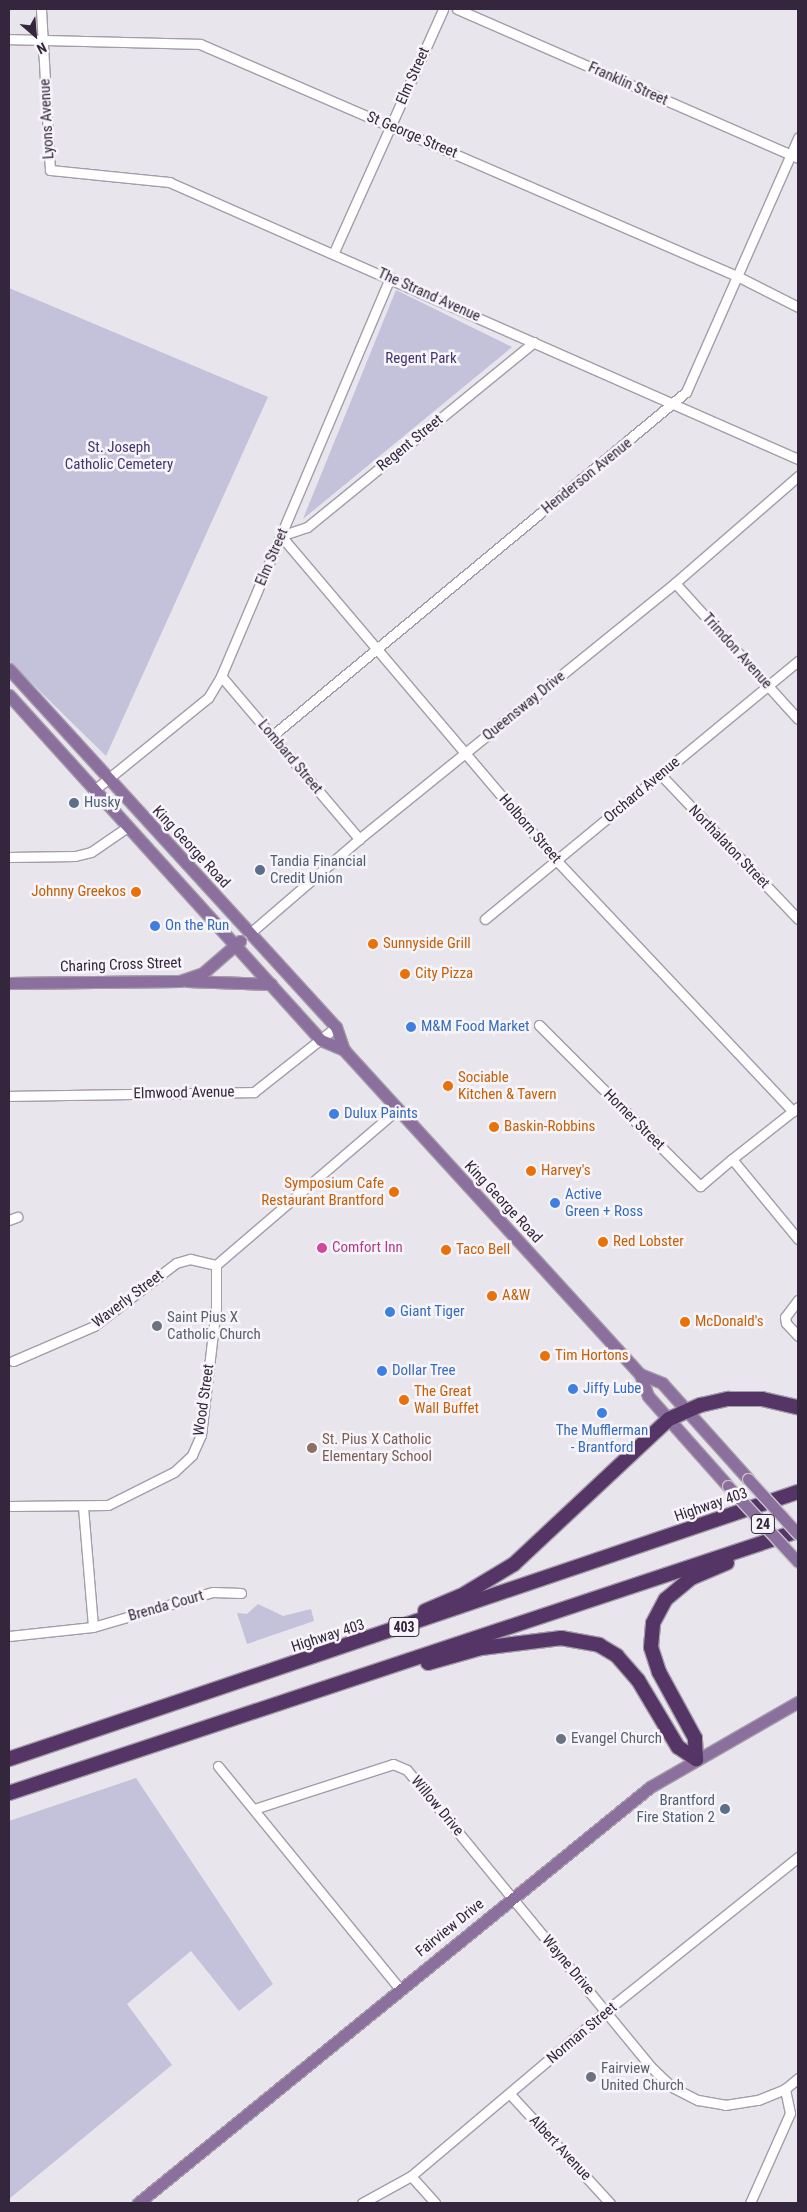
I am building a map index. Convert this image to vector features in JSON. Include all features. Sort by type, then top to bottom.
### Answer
[{"type":"highway","points":[[347,1647],[461,1596],[514,1564],[669,1419],[728,1399],[762,1399],[798,1407]]},
{"type":"highway","name":"Highway 403","points":[[9,1759],[347,1647],[798,1492]]},
{"type":"highway","name":"403","points":[[9,1793],[798,1532]]},
{"type":"highway","points":[[696,1759],[695,1738],[659,1672],[651,1647],[653,1623],[666,1599],[691,1578],[745,1555],[770,1540]]},
{"type":"highway","points":[[318,1690],[481,1648],[561,1638],[599,1645],[617,1656],[638,1680],[678,1747],[696,1759]]},
{"type":"main road","name":"King George Road","points":[[9,669],[336,1028],[344,1050],[640,1374],[648,1396],[798,1562]]},
{"type":"main road","name":"King George Road","points":[[9,695],[126,828],[236,945],[321,1040],[344,1050]]},
{"type":"main road","name":"Charing Cross Street","points":[[9,983],[180,981],[203,973],[249,934]]},
{"type":"main road","points":[[180,981],[271,984]]},
{"type":"main road","name":"King George Road","points":[[640,1374],[662,1383],[798,1532]]},
{"type":"main road","name":"Fairview Drive","points":[[138,2203],[400,1988],[650,1788],[696,1759],[798,1702]]},
{"type":"street","name":"Lyons Avenue","points":[[41,9],[41,40],[50,170]]},
{"type":"street","name":"Elm Street","points":[[334,252],[443,9]]},
{"type":"street","name":"Franklin Street","points":[[458,9],[795,157]]},
{"type":"street","name":"St George Street","points":[[9,39],[200,44],[737,276],[798,307]]},
{"type":"street","name":"Henderson Avenue","points":[[273,735],[675,404],[686,392],[737,276],[795,157],[798,138]]},
{"type":"street","name":"The Strand Avenue","points":[[50,170],[169,182],[334,252],[798,459]]},
{"type":"street","name":"Elm Street","points":[[93,791],[208,698],[221,676],[390,277]]},
{"type":"street","name":"Regent Street","points":[[281,536],[307,527],[534,342]]},
{"type":"street","name":"Queensway Drive","points":[[249,934],[359,839],[675,583],[798,476]]},
{"type":"street","name":"Holborn Street","points":[[281,536],[557,861],[796,1109]]},
{"type":"street","name":"Trimdon Avenue","points":[[675,583],[798,719]]},
{"type":"street","name":"Orchard Avenue","points":[[485,919],[798,660]]},
{"type":"street","name":"Lombard Street","points":[[221,676],[273,735],[359,839]]},
{"type":"street","name":"Northalaton Street","points":[[660,774],[798,919]]},
{"type":"street","points":[[9,857],[76,856],[90,852],[126,828]]},
{"type":"street","name":"Horner Street","points":[[539,1025],[700,1186],[732,1159]]},
{"type":"street","name":"Elmwood Avenue","points":[[9,1096],[254,1092],[336,1028]]},
{"type":"street","points":[[796,1109],[732,1159],[798,1239]]},
{"type":"street","points":[[216,1265],[398,1110]]},
{"type":"street","name":"Waverly Street","points":[[13,1361],[94,1326],[176,1263],[190,1259],[216,1265]]},
{"type":"street","name":"Wood Street","points":[[9,1506],[83,1507],[108,1505],[174,1472],[192,1455],[201,1434],[216,1308],[216,1265]]},
{"type":"street","points":[[798,1300],[785,1317],[786,1323],[798,1336]]},
{"type":"street","points":[[83,1507],[93,1628]]},
{"type":"street","name":"Brenda Court","points":[[9,1636],[93,1628],[213,1592],[241,1593]]},
{"type":"street","name":"Willow Drive","points":[[254,1809],[393,1764],[407,1770],[512,1898]]},
{"type":"street","points":[[218,1766],[400,1988]]},
{"type":"street","name":"Norman Street","points":[[362,2203],[412,2176],[606,2011],[798,1857]]},
{"type":"street","name":"Wayne Drive","points":[[512,1898],[650,2066],[672,2087],[698,2100],[725,2105],[758,2100],[786,2090],[798,2078]]},
{"type":"street","points":[[750,2203],[790,2113],[786,2090]]},
{"type":"street","name":"Albert Avenue","points":[[510,2094],[610,2203]]},
{"type":"street","points":[[412,2176],[435,2203]]},
{"type":"green space","name":"St. Joseph Catholic Cemetery","points":[[9,288],[268,397],[106,756],[9,661]]},
{"type":"green space","name":"Regent Park","points":[[396,290],[512,347],[303,519]]},
{"type":"green space","points":[[258,1604],[283,1616],[311,1609],[314,1621],[247,1644],[237,1613],[247,1614]]},
{"type":"green space","points":[[136,1778],[273,1984],[239,2011],[191,1951],[127,2004],[172,2065],[9,2199],[9,1821]]},
{"type":"place","name":"Husky","points":[[74,803]]},
{"type":"place","name":"Tandia Financial Credit Union","points":[[260,870]]},
{"type":"place","name":"Johnny Greekos","points":[[136,892]]},
{"type":"place","name":"On the Run","points":[[155,926]]},
{"type":"place","name":"Sunnyside Grill","points":[[373,944]]},
{"type":"place","name":"City Pizza","points":[[405,974]]},
{"type":"place","name":"M&M Food Market","points":[[411,1027]]},
{"type":"place","name":"Sociable Kitchen & Tavern","points":[[448,1086]]},
{"type":"place","name":"Dulux Paints","points":[[334,1114]]},
{"type":"place","name":"Baskin-Robbins","points":[[494,1127]]},
{"type":"place","name":"Harvey's","points":[[531,1171]]},
{"type":"place","name":"Symposium Cafe Restaurant Brantford","points":[[394,1192]]},
{"type":"place","name":"Active Green + Ross","points":[[555,1203]]},
{"type":"place","name":"Red Lobster","points":[[603,1242]]},
{"type":"place","name":"Comfort Inn","points":[[322,1248]]},
{"type":"place","name":"Taco Bell","points":[[446,1250]]},
{"type":"place","name":"A&W","points":[[492,1296]]},
{"type":"place","name":"Giant Tiger","points":[[390,1312]]},
{"type":"place","name":"McDonald's","points":[[685,1322]]},
{"type":"place","name":"Saint Pius X Catholic Church","points":[[157,1326]]},
{"type":"place","name":"Tim Hortons","points":[[545,1356]]},
{"type":"place","name":"Dollar Tree","points":[[382,1371]]},
{"type":"place","name":"Jiffy Lube","points":[[573,1389]]},
{"type":"place","name":"The Great Wall Buffet","points":[[404,1400]]},
{"type":"place","name":"The Mufflerman - Brantford","points":[[602,1413]]},
{"type":"place","name":"St. Pius X Catholic Elementary School","points":[[312,1448]]},
{"type":"place","name":"Evangel Church","points":[[561,1739]]},
{"type":"place","name":"Brantford Fire Station 2","points":[[725,1809]]},
{"type":"place","name":"Fairview United Church","points":[[591,2077]]}]
